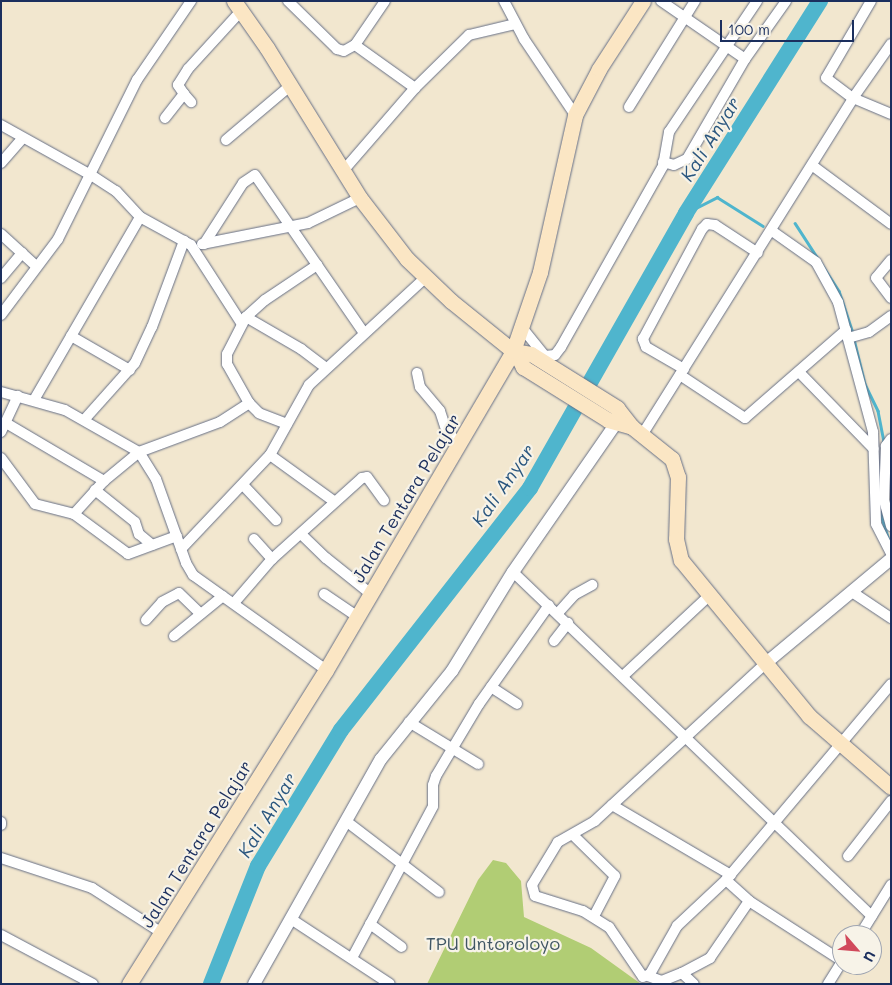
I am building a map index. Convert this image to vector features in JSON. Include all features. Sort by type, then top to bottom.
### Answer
[{"type":"main road","name":"Jalan Tentara Pelajar","points":[[130,984],[326,670],[460,445],[521,356],[523,329],[540,272],[575,115],[588,88],[643,1]]},
{"type":"main road","points":[[237,6],[291,85],[360,198],[425,278],[521,356],[616,416],[672,459],[679,486],[676,539],[678,556],[809,716],[839,745],[891,787]]},
{"type":"street","points":[[1,315],[58,239],[137,80],[191,1]]},
{"type":"street","points":[[288,1],[337,49],[344,51],[355,45],[385,1]]},
{"type":"street","points":[[504,1],[515,24],[575,115]]},
{"type":"street","points":[[661,1],[724,47],[745,59]]},
{"type":"street","points":[[629,107],[695,1]]},
{"type":"street","points":[[523,329],[540,354],[549,358],[555,355],[663,162],[670,132],[724,47],[757,1]]},
{"type":"street","points":[[663,162],[674,165],[687,159],[745,59],[786,1]]},
{"type":"street","points":[[872,1],[826,78],[853,98],[891,114]]},
{"type":"street","points":[[191,102],[178,85],[188,69],[237,6]]},
{"type":"street","points":[[343,171],[415,88],[469,35],[515,24]]},
{"type":"street","points":[[637,431],[682,372],[813,166],[853,98],[891,44]]},
{"type":"street","points":[[355,45],[415,88]]},
{"type":"street","points":[[226,140],[291,85]]},
{"type":"street","points":[[165,118],[184,94]]},
{"type":"street","points":[[1,125],[22,139],[91,174],[116,191],[140,218],[187,243],[204,244],[292,226],[322,218],[360,198]]},
{"type":"street","points":[[2,161],[22,139]]},
{"type":"street","points":[[813,166],[891,224]]},
{"type":"street","points":[[204,244],[243,183],[252,175],[258,178],[364,333]]},
{"type":"street","points":[[34,400],[140,218]]},
{"type":"street","points":[[758,253],[715,225],[707,224],[702,228],[643,339],[646,347],[745,418],[799,372],[851,335],[869,332],[891,316]]},
{"type":"street","points":[[772,231],[816,262],[833,288],[851,335],[879,452],[884,500],[891,526]]},
{"type":"street","points":[[2,237],[35,265]]},
{"type":"street","points":[[187,243],[244,321],[301,349],[326,368]]},
{"type":"street","points":[[84,420],[130,370],[152,327],[187,243]]},
{"type":"street","points":[[1,278],[22,253]]},
{"type":"street","points":[[891,260],[876,278],[891,298]]},
{"type":"street","points":[[287,424],[259,413],[249,403],[227,360],[229,348],[244,321],[265,300],[317,265]]},
{"type":"street","points":[[181,549],[244,486],[270,455],[309,385],[425,278]]},
{"type":"street","points":[[71,336],[130,370]]},
{"type":"street","points":[[799,372],[879,452]]},
{"type":"street","points":[[416,373],[420,387],[440,411],[446,430],[460,445]]},
{"type":"street","points":[[1,392],[34,400],[84,420],[140,452],[156,478],[181,549],[193,575],[326,670]]},
{"type":"street","points":[[18,396],[3,427],[104,481]]},
{"type":"street","points":[[74,514],[104,481],[140,452],[212,426],[249,403]]},
{"type":"street","points":[[254,984],[381,759],[452,671],[513,572],[616,416]]},
{"type":"street","points":[[891,439],[879,452],[873,510],[876,524],[891,554]]},
{"type":"street","points":[[270,455],[336,502]]},
{"type":"street","points":[[1,458],[35,504],[74,514],[128,554],[177,536]]},
{"type":"street","points":[[234,603],[272,559],[364,477],[384,500]]},
{"type":"street","points":[[244,486],[276,520]]},
{"type":"street","points":[[96,490],[135,522],[139,534],[152,544]]},
{"type":"street","points":[[301,534],[326,558],[371,594]]},
{"type":"street","points":[[254,539],[272,559]]},
{"type":"street","points":[[749,901],[710,958],[662,981],[640,975],[618,937],[594,916],[535,896],[531,890],[558,842],[574,836],[612,805],[766,663],[891,559]]},
{"type":"street","points":[[513,572],[558,613],[872,916]]},
{"type":"street","points":[[558,613],[574,596],[592,584]]},
{"type":"street","points":[[852,592],[891,618]]},
{"type":"street","points":[[146,620],[162,602],[179,593],[201,614]]},
{"type":"street","points":[[324,594],[358,617]]},
{"type":"street","points":[[623,676],[711,594]]},
{"type":"street","points":[[174,636],[223,596]]},
{"type":"street","points":[[352,958],[400,864],[433,806],[433,785],[452,749],[490,687],[549,605]]},
{"type":"street","points":[[554,641],[568,624]]},
{"type":"street","points":[[648,976],[678,926],[728,877],[891,684]]},
{"type":"street","points":[[490,687],[517,704]]},
{"type":"street","points":[[409,722],[478,764]]},
{"type":"street","points":[[848,856],[891,801]]},
{"type":"street","points":[[612,805],[728,877],[749,901],[832,955]]},
{"type":"street","points":[[346,821],[439,892]]},
{"type":"street","points":[[574,836],[615,876],[594,916]]},
{"type":"street","points":[[1,858],[92,888],[162,933]]},
{"type":"street","points":[[866,925],[891,886]]},
{"type":"street","points":[[291,919],[390,984]]},
{"type":"street","points":[[370,924],[402,947]]},
{"type":"street","points":[[1,935],[93,984]]},
{"type":"street","points":[[682,973],[694,984]]},
{"type":"green space","name":"TPU Untoroloyo","points":[[493,860],[506,863],[521,881],[524,917],[591,948],[641,984],[427,984],[478,880]]},
{"type":"waterway","name":"Kali Anyar","points":[[211,984],[258,866],[341,730],[530,488],[686,213],[820,1]]},
{"type":"waterway","points":[[686,213],[717,197],[763,226]]},
{"type":"waterway","points":[[795,223],[839,291],[853,333]]},
{"type":"waterway","points":[[854,339],[865,384],[878,411],[884,443]]},
{"type":"waterway","points":[[880,511],[889,540]]}]
